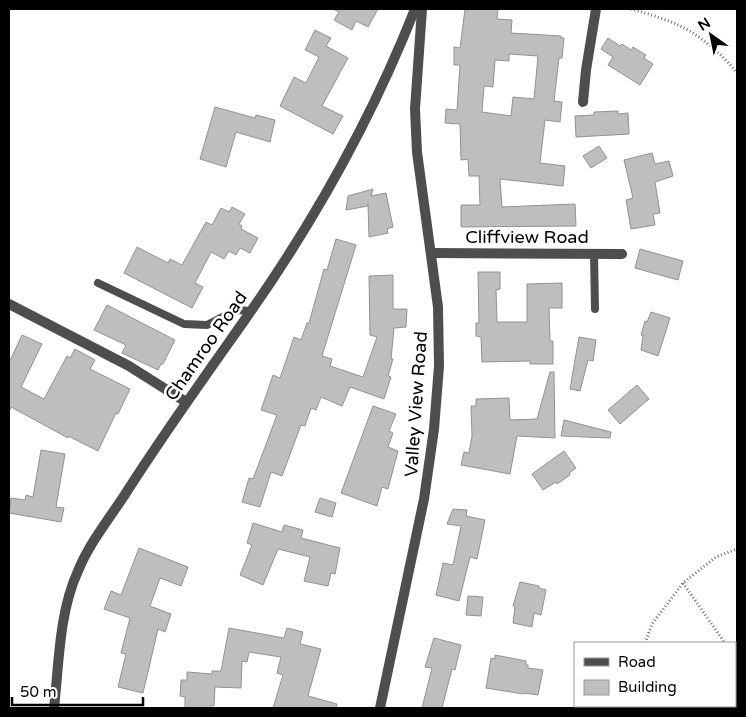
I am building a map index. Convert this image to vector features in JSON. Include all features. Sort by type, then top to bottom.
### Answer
[{"type":"street","name":"Chamroo Road","points":[[54,708],[66,609],[78,571],[88,552],[157,444],[251,311],[305,230],[382,86],[415,9]]},
{"type":"street","name":"Valley View Road","points":[[380,708],[424,499],[434,429],[439,366],[438,307],[417,152],[415,109],[422,9]]},
{"type":"street","points":[[584,102],[586,70],[596,9]]},
{"type":"street","name":"Cliffview Road","points":[[432,253],[622,254]]},
{"type":"street","points":[[9,304],[129,366],[186,402]]},
{"type":"lane","points":[[594,253],[595,308]]},
{"type":"lane","points":[[98,283],[184,324],[208,325],[236,310],[251,311]]},
{"type":"path","points":[[631,9],[678,25],[702,40],[729,62],[737,72]]},
{"type":"path","points":[[645,642],[652,624],[683,583],[716,557],[737,549]]},
{"type":"path","points":[[683,583],[724,642]]},
{"type":"building","points":[[333,9],[378,9],[368,27],[356,21],[352,30],[334,20],[339,12]]},
{"type":"building","points":[[465,9],[498,9],[497,19],[512,20],[511,33],[561,36],[561,38],[564,38],[562,58],[559,58],[554,101],[562,102],[560,122],[545,120],[540,163],[565,166],[563,186],[500,179],[502,207],[575,204],[576,226],[461,227],[461,205],[480,205],[479,176],[469,176],[468,159],[461,160],[460,124],[445,123],[446,109],[457,110],[460,65],[454,65],[454,47],[460,48]],"holes":[[[509,54],[538,56],[534,99],[513,97],[511,116],[482,112],[484,86],[493,87],[495,60],[509,61]]]},
{"type":"building","points":[[315,30],[331,38],[326,46],[348,58],[322,106],[343,116],[333,134],[280,106],[294,77],[306,83],[319,57],[305,50]]},
{"type":"building","points":[[608,38],[620,46],[622,44],[631,50],[633,47],[646,55],[644,58],[653,64],[640,85],[608,65],[613,57],[601,49]]},
{"type":"building","points":[[215,107],[255,118],[256,115],[275,120],[270,142],[236,132],[226,167],[200,159]]},
{"type":"building","points":[[618,111],[618,114],[628,113],[629,134],[576,137],[575,116],[594,115],[594,112]]},
{"type":"building","points":[[599,146],[607,158],[591,168],[583,156]]},
{"type":"building","points":[[652,153],[655,164],[669,161],[673,176],[655,182],[660,213],[653,214],[655,225],[631,229],[626,200],[633,198],[624,160]]},
{"type":"building","points":[[373,189],[371,196],[386,193],[393,227],[387,229],[388,233],[369,237],[368,204],[368,206],[346,210],[348,196]]},
{"type":"building","points":[[232,207],[245,214],[239,224],[242,226],[241,229],[258,238],[250,253],[240,248],[236,255],[229,251],[224,259],[211,252],[195,283],[203,287],[192,308],[124,273],[137,247],[168,263],[170,259],[182,265],[206,222],[212,225],[221,208],[229,212]]},
{"type":"building","points":[[336,239],[356,245],[322,356],[332,359],[330,366],[363,377],[377,337],[370,335],[369,276],[393,275],[393,309],[407,309],[406,327],[394,328],[391,359],[393,359],[388,376],[391,377],[384,399],[350,387],[342,406],[321,397],[316,410],[311,408],[305,426],[301,425],[282,476],[271,472],[260,507],[242,502],[249,478],[253,479],[277,415],[261,410],[273,375],[280,378],[294,337],[301,340],[307,323],[309,323],[324,269],[327,270]]},
{"type":"building","points":[[640,249],[683,261],[678,280],[635,268]]},
{"type":"building","points":[[478,272],[500,272],[500,289],[496,290],[497,322],[527,322],[527,284],[562,283],[562,308],[549,308],[550,341],[553,341],[553,364],[530,364],[530,361],[482,362],[481,337],[476,336],[476,323],[479,323]]},
{"type":"building","points":[[107,305],[175,340],[158,370],[122,353],[126,345],[94,330]]},
{"type":"building","points":[[651,312],[670,318],[658,356],[641,350],[643,335],[641,335],[645,321],[647,322]]},
{"type":"building","points":[[22,335],[42,344],[21,387],[44,399],[67,356],[70,358],[75,349],[95,360],[90,369],[130,389],[98,451],[68,436],[68,438],[11,407],[9,412],[9,363]]},
{"type":"building","points":[[579,337],[596,340],[593,361],[588,360],[580,391],[570,389]]},
{"type":"building","points":[[550,372],[554,372],[555,438],[517,436],[510,474],[461,465],[464,452],[469,453],[472,436],[471,406],[476,406],[476,399],[509,398],[510,420],[537,419]]},
{"type":"building","points":[[637,385],[649,399],[620,424],[608,410]]},
{"type":"building","points":[[373,406],[396,414],[389,431],[393,433],[388,447],[398,451],[388,489],[382,487],[377,506],[341,493]]},
{"type":"building","points":[[564,420],[611,432],[610,438],[561,436]]},
{"type":"building","points":[[41,450],[65,454],[56,507],[64,508],[61,522],[9,513],[11,498],[25,500],[26,495],[33,497]]},
{"type":"building","points":[[564,451],[576,468],[557,484],[556,482],[543,490],[532,474]]},
{"type":"building","points":[[320,498],[336,503],[332,517],[315,512]]},
{"type":"building","points":[[453,509],[467,510],[466,516],[485,520],[477,559],[470,557],[459,601],[436,595],[443,563],[453,565],[461,526],[447,524]]},
{"type":"building","points":[[253,523],[282,532],[284,525],[303,530],[301,538],[340,548],[335,574],[331,573],[328,586],[304,581],[310,557],[278,549],[263,585],[240,575],[252,545],[247,543]]},
{"type":"building","points":[[139,548],[188,567],[181,586],[160,578],[150,606],[171,614],[165,632],[158,629],[143,693],[118,687],[126,654],[121,653],[130,618],[104,609],[111,591],[121,595]]},
{"type":"building","points":[[520,582],[539,586],[539,588],[546,590],[541,615],[534,613],[532,627],[513,623],[515,607],[513,606]]},
{"type":"building","points":[[468,596],[483,597],[481,616],[466,615]]},
{"type":"building","points":[[229,628],[284,638],[287,628],[303,632],[300,644],[321,649],[308,696],[337,704],[336,708],[273,708],[283,675],[277,673],[281,657],[249,652],[247,662],[242,661],[241,688],[215,687],[214,706],[211,705],[211,708],[185,708],[185,697],[180,696],[181,680],[187,680],[187,672],[212,674],[212,671],[221,671]]},
{"type":"building","points":[[434,638],[461,645],[455,670],[452,669],[442,708],[422,708],[432,668],[425,667]]},
{"type":"building","points":[[495,655],[526,661],[528,668],[543,670],[538,695],[486,688],[491,658],[495,659]]}]
